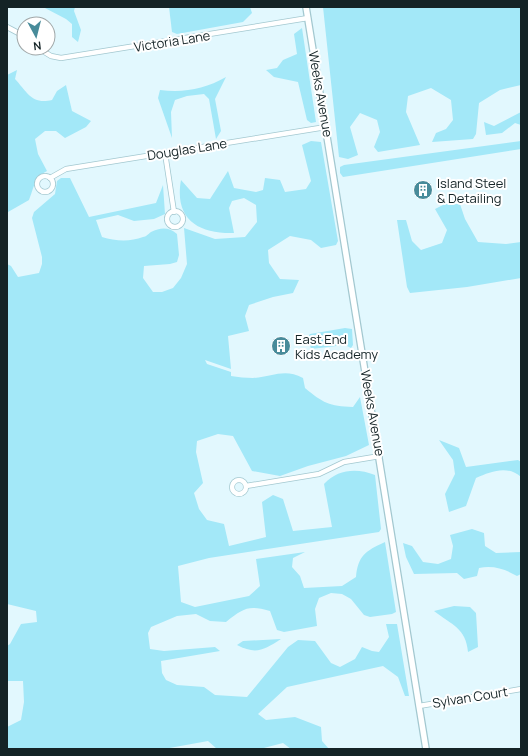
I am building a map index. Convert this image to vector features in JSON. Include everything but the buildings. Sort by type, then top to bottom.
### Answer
[{"type":"street","name":"Weeks Avenue","points":[[306,7],[380,456],[426,749]]},
{"type":"street","name":"Victoria Lane","points":[[51,56],[61,58],[308,18]]},
{"type":"street","points":[[7,27],[16,32]]},
{"type":"street","name":"Douglas Lane","points":[[50,178],[66,169],[326,127]]},
{"type":"street","points":[[165,153],[174,212]]},
{"type":"street","points":[[246,486],[319,474],[344,462],[380,456]]},
{"type":"street","name":"Sylvan Court","points":[[419,706],[521,689]]},
{"type":"shaded area","points":[[43,7],[75,7],[74,11],[81,30],[78,42],[72,37],[72,24],[66,19]]},
{"type":"shaded area","points":[[169,7],[250,7],[252,13],[243,22],[177,34],[172,32]]},
{"type":"shaded area","points":[[323,7],[521,7],[521,85],[500,90],[479,103],[476,134],[473,139],[432,142],[436,133],[446,129],[453,120],[451,100],[431,88],[408,96],[406,112],[420,145],[378,152],[374,147],[380,132],[377,120],[360,113],[350,127],[358,155],[348,159],[339,157]]},
{"type":"shaded area","points":[[302,28],[316,122],[311,123],[307,120],[298,82],[274,77],[266,70],[277,68],[283,60],[297,54],[294,34]]},
{"type":"shaded area","points":[[17,70],[15,79],[30,96],[39,101],[52,100],[57,91],[66,85],[72,111],[91,121],[86,127],[65,138],[56,131],[45,131],[35,139],[38,154],[47,171],[39,176],[33,187],[29,200],[8,212],[7,75]]},
{"type":"shaded area","points":[[226,77],[215,99],[221,131],[216,139],[209,99],[204,94],[187,96],[175,100],[171,112],[172,138],[158,98],[160,90],[177,91],[194,89],[210,85]]},
{"type":"shaded area","points":[[521,112],[521,125],[515,123],[502,133],[486,135],[484,122],[494,126]]},
{"type":"shaded area","points":[[311,141],[321,142],[338,241],[336,245],[321,248],[311,240],[290,236],[268,250],[269,263],[280,279],[299,280],[293,293],[273,297],[249,305],[245,316],[249,331],[228,336],[231,369],[205,360],[207,364],[231,372],[231,376],[253,378],[284,373],[296,375],[303,378],[305,388],[317,397],[332,405],[353,407],[360,397],[369,445],[346,456],[308,466],[280,476],[252,471],[233,436],[218,434],[197,441],[196,452],[203,483],[194,493],[199,509],[207,520],[224,524],[229,546],[266,537],[262,502],[273,495],[283,499],[293,531],[332,527],[324,484],[335,475],[348,471],[361,471],[375,475],[381,529],[379,532],[209,558],[178,566],[181,602],[195,607],[249,596],[260,586],[256,559],[305,552],[293,558],[292,567],[300,576],[304,588],[342,586],[356,577],[359,564],[364,555],[372,548],[385,542],[396,612],[392,614],[370,617],[364,615],[351,599],[342,594],[331,593],[319,598],[315,609],[317,626],[284,632],[277,630],[270,611],[256,608],[246,609],[226,622],[210,621],[196,614],[177,616],[151,627],[148,633],[150,649],[164,651],[215,647],[220,651],[161,661],[162,673],[166,680],[177,685],[204,687],[215,695],[247,697],[288,647],[298,640],[315,641],[331,663],[340,667],[355,659],[362,647],[379,652],[389,637],[386,624],[397,624],[409,696],[405,696],[398,677],[383,666],[287,687],[258,714],[266,720],[295,717],[321,727],[322,741],[329,749],[291,749],[283,743],[260,749],[217,749],[208,741],[164,749],[7,749],[7,727],[21,720],[24,702],[23,681],[7,681],[7,646],[10,644],[21,624],[37,622],[36,611],[7,604],[7,264],[11,266],[18,277],[39,273],[42,264],[42,257],[32,218],[34,212],[55,194],[57,181],[61,178],[70,178],[89,217],[156,203],[163,185],[165,214],[154,219],[134,221],[118,215],[96,220],[102,237],[112,239],[138,239],[155,230],[162,229],[171,230],[177,234],[179,255],[177,262],[144,266],[143,278],[153,292],[162,292],[173,288],[181,278],[187,264],[184,228],[215,239],[245,237],[257,222],[256,205],[244,198],[232,201],[229,208],[234,233],[221,233],[200,227],[191,222],[181,205],[181,180],[197,198],[210,199],[228,171],[234,188],[256,192],[263,190],[265,178],[280,180],[285,192],[306,189],[311,181],[302,145]]},
{"type":"shaded area","points":[[521,141],[521,149],[343,177],[340,173],[340,167],[344,165]]},
{"type":"shaded area","points":[[445,204],[460,204],[465,219],[478,242],[506,244],[521,242],[521,278],[467,287],[410,293],[407,287],[397,220],[406,220],[412,241],[421,250],[442,243],[447,230],[435,209]]},
{"type":"shaded area","points":[[345,328],[352,329],[353,345],[351,348],[345,345],[311,349],[308,337],[310,334]]},
{"type":"shaded area","points":[[439,440],[459,448],[466,467],[518,460],[521,462],[521,477],[511,471],[499,470],[476,478],[466,506],[449,512],[445,494],[455,474],[453,460]]},
{"type":"shaded area","points":[[472,529],[484,533],[485,546],[496,553],[521,552],[521,574],[517,576],[508,571],[489,567],[479,568],[477,576],[464,579],[457,573],[414,574],[406,557],[403,543],[412,546],[423,562],[438,564],[451,559],[453,546],[450,535]]},
{"type":"shaded area","points":[[454,606],[470,607],[476,613],[478,647],[468,652],[467,644],[461,632],[434,611]]},
{"type":"shaded area","points":[[281,639],[260,650],[250,650],[237,645],[243,641]]},
{"type":"place","name":"Island Steel & Detailing","points":[[423,190]]},
{"type":"place","name":"East End Kids Academy","points":[[281,346]]}]
